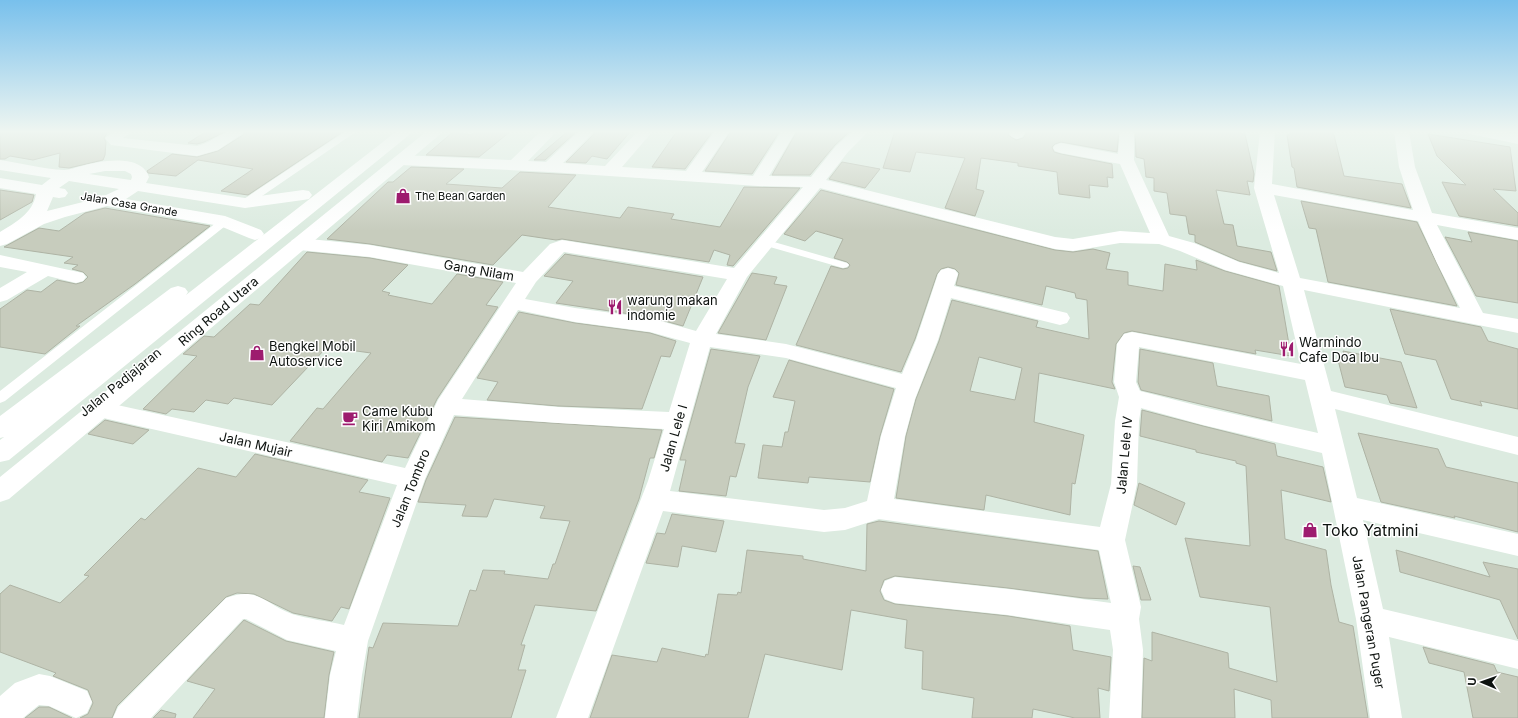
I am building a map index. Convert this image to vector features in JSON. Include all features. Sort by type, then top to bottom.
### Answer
[{"type":"main road","name":"Jalan Casa Grande","points":[[0,165],[245,203],[303,196]]},
{"type":"main road","points":[[133,169],[140,165]]},
{"type":"main road","points":[[0,429],[204,282],[255,234],[343,165]]},
{"type":"main road","name":"Jalan Padjajaran","points":[[0,453],[204,282],[361,165]]},
{"type":"main road","name":"Jalan Padjajaran","points":[[0,480],[198,323],[385,165]]},
{"type":"main road","name":"Ring Road Utara","points":[[0,492],[198,323],[299,244],[396,165]]},
{"type":"main road","points":[[504,165],[758,181],[815,182],[1055,243],[1074,245],[1120,237],[1161,239],[1187,247],[1232,266],[1292,282],[1518,326]]},
{"type":"main road","points":[[609,171],[615,165]]},
{"type":"main road","points":[[690,177],[699,165]]},
{"type":"main road","points":[[758,181],[768,165]]},
{"type":"main road","name":"Jalan Lele I","points":[[572,718],[654,499],[702,339],[739,275],[767,243],[829,165]]},
{"type":"main road","points":[[1128,165],[1155,222],[1161,239]]},
{"type":"main road","name":"Jalan Pangeran Puger","points":[[1265,165],[1263,188],[1292,282],[1347,506],[1371,619],[1386,718]]},
{"type":"main road","points":[[1407,165],[1425,218],[1443,258],[1476,318]]},
{"type":"main road","points":[[0,240],[22,227],[64,211],[107,201],[136,186],[140,181],[140,176],[138,172],[133,169],[117,166],[92,168],[67,175],[45,190],[45,198],[41,207],[22,227]]},
{"type":"main road","name":"Jalan Casa Grande","points":[[0,183],[225,221],[255,234]]},
{"type":"main road","points":[[1263,188],[1518,234]]},
{"type":"main road","points":[[225,221],[230,213],[245,203]]},
{"type":"main road","name":"Gang Nilam","points":[[299,244],[370,251],[528,279],[558,248],[562,246],[739,275]]},
{"type":"main road","points":[[0,261],[76,277]]},
{"type":"main road","points":[[0,296],[45,270]]},
{"type":"main road","name":"Jalan Tombro","points":[[341,718],[346,675],[353,641],[412,479],[446,406],[514,303],[528,279]]},
{"type":"main road","points":[[879,508],[893,436],[903,399],[927,340],[946,282],[1060,318]]},
{"type":"main road","points":[[514,303],[575,315],[650,325],[702,339],[786,352],[910,384]]},
{"type":"main road","points":[[1131,397],[1125,382],[1128,344],[1132,339],[1318,386],[1378,410],[1518,446]]},
{"type":"main road","name":"Jalan Lele IV","points":[[1124,718],[1128,650],[1124,619],[1126,607],[1111,540],[1124,484],[1127,421],[1131,397],[1204,416],[1333,446]]},
{"type":"main road","points":[[446,406],[558,415],[677,421]]},
{"type":"main road","name":"Jalan Mujair","points":[[99,409],[412,479]]},
{"type":"main road","points":[[654,499],[824,521],[845,519],[879,508],[1111,540]]},
{"type":"main road","points":[[1347,506],[1518,545]]},
{"type":"main road","points":[[895,590],[933,596],[1077,611],[1124,619]]},
{"type":"main road","points":[[129,718],[236,607],[249,606],[287,626],[353,641]]},
{"type":"main road","points":[[1371,619],[1518,655]]},
{"type":"main road","points":[[0,718],[22,697],[31,691],[46,690],[76,702]]},
{"type":"lane","points":[[245,203],[302,165]]},
{"type":"lane","points":[[0,398],[225,221]]},
{"type":"lane","points":[[767,243],[843,266]]},
{"type":"building","points":[[59,165],[84,165],[69,168],[59,167]]},
{"type":"building","points":[[157,165],[192,165],[176,176],[148,173],[147,171]]},
{"type":"building","points":[[226,165],[294,165],[248,195],[221,191],[253,169]]},
{"type":"building","points":[[654,165],[688,165],[685,169],[652,167]]},
{"type":"building","points":[[709,165],[758,165],[752,174],[705,171]]},
{"type":"building","points":[[778,165],[819,165],[810,175],[772,175]]},
{"type":"building","points":[[840,165],[856,165],[880,169],[865,188],[829,179]]},
{"type":"building","points":[[884,165],[912,165],[910,172],[883,168]]},
{"type":"building","points":[[962,165],[980,165],[976,189],[984,191],[975,216],[945,208]]},
{"type":"building","points":[[1018,165],[1112,165],[1113,178],[1107,177],[1108,187],[1089,185],[1090,198],[1059,194],[1057,172],[1018,166]]},
{"type":"building","points":[[1145,165],[1252,165],[1254,174],[1253,182],[1247,181],[1250,195],[1216,190],[1224,224],[1233,225],[1237,246],[1271,252],[1277,271],[1239,261],[1195,242],[1195,235],[1189,234],[1186,216],[1170,214],[1167,193],[1154,191],[1154,178],[1146,177]]},
{"type":"building","points":[[1292,165],[1341,165],[1344,176],[1402,184],[1411,208],[1297,187],[1294,168]]},
{"type":"building","points":[[1446,165],[1512,165],[1516,191],[1493,189],[1518,213],[1518,226],[1459,216],[1442,182],[1466,185]]},
{"type":"building","points":[[411,167],[464,169],[446,184],[502,188],[520,172],[576,175],[548,207],[620,218],[628,207],[674,214],[671,219],[720,227],[744,187],[800,188],[733,266],[727,265],[730,255],[714,250],[709,262],[562,239],[556,240],[522,235],[493,265],[370,244],[327,239],[388,182],[393,182]]},
{"type":"building","points":[[0,190],[34,195],[32,202],[0,220]]},
{"type":"building","points":[[821,190],[1055,250],[1073,252],[1093,249],[1110,253],[1106,269],[1128,272],[1128,285],[1163,291],[1165,264],[1197,270],[1196,260],[1225,271],[1279,286],[1291,356],[1255,350],[1256,354],[1132,331],[1124,333],[1116,344],[1112,382],[1115,389],[1039,373],[1034,422],[1084,435],[1075,484],[1072,483],[1070,515],[986,495],[984,510],[896,498],[906,436],[916,399],[939,341],[952,300],[1038,321],[1036,327],[1089,339],[1087,300],[1076,298],[1075,293],[1046,286],[1042,305],[956,285],[959,273],[955,269],[948,267],[941,269],[937,274],[915,339],[901,372],[796,345],[831,266],[843,269],[848,268],[850,265],[847,262],[834,258],[843,239],[816,231],[805,241],[784,234]],"holes":[[[979,357],[1022,368],[1015,400],[970,391]]]},
{"type":"building","points":[[1301,201],[1417,222],[1457,306],[1328,282],[1316,229],[1309,228]]},
{"type":"building","points":[[105,208],[210,226],[135,284],[76,326],[80,326],[45,354],[0,347],[0,309],[27,290],[41,292],[57,280],[76,284],[83,282],[88,277],[83,272],[72,269],[78,265],[64,263],[73,257],[4,247],[39,228],[59,231],[85,213]]},
{"type":"building","points":[[1468,232],[1518,241],[1518,303],[1476,296],[1445,237],[1472,242]]},
{"type":"building","points":[[307,252],[370,258],[408,265],[382,291],[390,293],[388,295],[432,304],[457,274],[503,282],[486,305],[498,307],[437,399],[408,458],[387,455],[382,462],[290,441],[317,408],[323,409],[371,353],[327,347],[272,405],[234,398],[228,404],[206,400],[194,412],[172,409],[166,414],[143,409],[197,356],[183,354],[204,336],[214,337],[250,304],[259,305]]},
{"type":"building","points":[[565,254],[703,277],[683,326],[650,317],[556,303],[573,281],[544,276]]},
{"type":"building","points":[[752,273],[777,277],[774,284],[787,286],[766,340],[718,333]]},
{"type":"building","points":[[1390,309],[1481,327],[1488,341],[1518,349],[1518,409],[1480,401],[1482,406],[1451,399],[1436,360],[1405,354]]},
{"type":"building","points":[[519,312],[575,323],[650,333],[676,341],[670,357],[661,356],[642,409],[558,406],[487,400],[498,382],[477,378]]},
{"type":"building","points":[[711,349],[760,356],[748,387],[735,443],[745,444],[736,477],[730,476],[726,496],[679,491],[686,460],[680,460]]},
{"type":"building","points":[[1140,349],[1213,363],[1217,386],[1269,396],[1272,421],[1141,390],[1138,382]]},
{"type":"building","points":[[1343,351],[1401,362],[1417,408],[1390,403],[1387,395],[1345,387],[1338,360],[1346,361]]},
{"type":"building","points":[[789,360],[894,389],[880,436],[870,482],[809,477],[808,483],[758,478],[763,445],[782,447],[785,432],[788,432],[795,401],[773,397]]},
{"type":"building","points":[[1142,410],[1275,444],[1277,456],[1323,467],[1331,502],[1281,490],[1285,539],[1326,550],[1331,585],[1339,622],[1353,626],[1368,718],[1272,718],[1271,700],[1234,689],[1235,718],[1142,718],[1144,658],[1152,661],[1152,632],[1228,653],[1229,668],[1277,682],[1270,607],[1200,597],[1185,538],[1250,546],[1246,466],[1236,463],[1236,461],[1196,452],[1196,450],[1140,436]]},
{"type":"building","points":[[455,417],[662,430],[654,458],[650,458],[639,499],[596,611],[535,605],[521,645],[525,645],[518,670],[526,670],[511,718],[359,718],[369,647],[373,648],[383,623],[458,626],[470,590],[476,591],[483,570],[505,571],[504,574],[548,579],[553,564],[555,564],[570,521],[540,518],[545,506],[494,499],[487,517],[462,516],[466,505],[418,502],[426,480]]},
{"type":"building","points":[[105,420],[149,430],[133,444],[88,434]]},
{"type":"building","points":[[1358,433],[1438,449],[1446,467],[1518,483],[1518,532],[1454,516],[1455,518],[1381,502]]},
{"type":"building","points":[[255,454],[368,480],[359,492],[390,498],[349,609],[341,607],[332,621],[293,613],[254,594],[237,593],[226,597],[117,706],[112,718],[80,718],[88,714],[93,703],[88,690],[53,676],[56,673],[0,652],[0,594],[10,585],[60,603],[89,576],[84,575],[141,518],[145,520],[198,468],[236,477]]},
{"type":"building","points":[[1139,483],[1185,503],[1176,525],[1134,505]]},
{"type":"building","points":[[672,514],[724,521],[716,552],[682,546],[678,567],[646,563],[657,533],[665,534]]},
{"type":"building","points":[[879,521],[1098,551],[1108,599],[1084,598],[895,576],[884,580],[880,591],[884,600],[895,604],[1008,616],[1070,626],[1073,650],[1111,657],[1109,691],[1098,688],[1100,718],[1075,718],[1033,709],[1032,718],[972,718],[974,698],[922,689],[923,651],[905,648],[907,620],[851,610],[842,670],[765,654],[748,718],[590,718],[612,655],[657,662],[662,648],[705,657],[706,654],[708,655],[718,594],[737,595],[738,592],[741,593],[747,550],[803,556],[803,559],[866,571],[867,524]]},
{"type":"building","points":[[1396,550],[1490,577],[1483,562],[1518,569],[1518,639],[1500,600],[1400,572]]},
{"type":"building","points":[[1133,566],[1140,567],[1151,600],[1141,600]]},
{"type":"building","points":[[244,620],[286,641],[334,652],[329,675],[324,718],[193,718],[215,689],[187,681]]},
{"type":"building","points":[[1423,647],[1494,665],[1497,672],[1518,677],[1518,718],[1473,718],[1464,672],[1429,663]]},
{"type":"building","points":[[39,707],[49,707],[72,718],[25,718]]},
{"type":"building","points":[[161,710],[176,714],[175,718],[153,718]]},
{"type":"place","name":"The Bean Garden","points":[[403,196]]},
{"type":"place","name":"warung makan indomie","points":[[615,307]]},
{"type":"place","name":"Warmindo Cafe Doa Ibu","points":[[1287,349]]},
{"type":"place","name":"Bengkel Mobil Autoservice","points":[[257,353]]},
{"type":"place","name":"Came Kubu Kiri Amikom","points":[[350,418]]},
{"type":"place","name":"Toko Yatmini","points":[[1310,530]]}]
